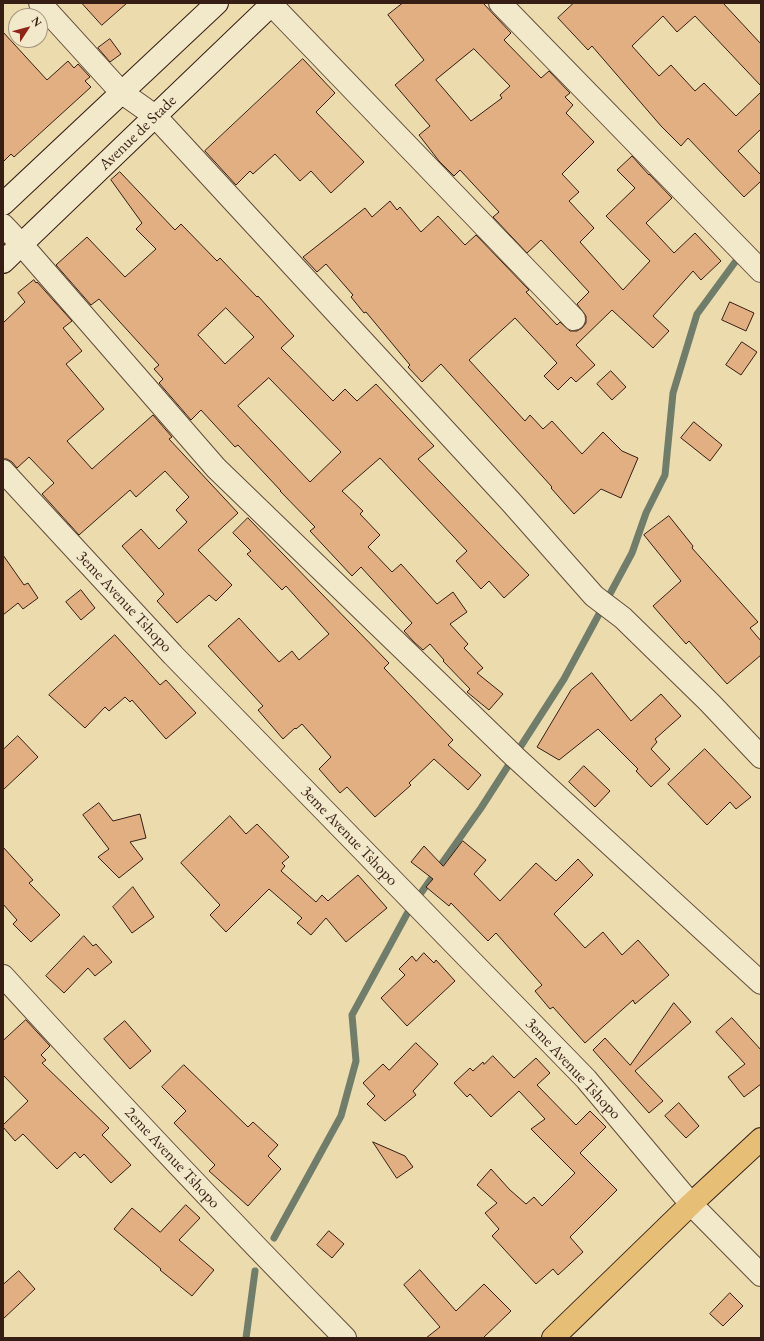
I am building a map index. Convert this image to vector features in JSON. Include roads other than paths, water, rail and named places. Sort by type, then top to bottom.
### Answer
[{"type":"highway","points":[[553,1338],[690,1204],[761,1139]]},
{"type":"street","points":[[40,3],[121,92],[155,116],[511,502],[594,596],[623,618],[710,703],[761,757]]},
{"type":"street","points":[[3,204],[217,3]]},
{"type":"street","points":[[500,3],[761,271]]},
{"type":"street","points":[[271,4],[574,319]]},
{"type":"street","name":"Avenue de Stade","points":[[3,262],[271,4]]},
{"type":"street","points":[[3,225],[216,468],[515,757],[761,983]]},
{"type":"street","name":"3eme Avenue Tshopo","points":[[3,471],[173,655],[586,1079],[690,1204],[761,1275]]},
{"type":"street","name":"2eme Avenue Tshopo","points":[[3,976],[242,1233],[345,1338]]},
{"type":"waterway","points":[[421,893],[481,808],[564,679],[632,553],[646,513],[665,475],[673,393],[697,314],[741,254]]},
{"type":"waterway","points":[[274,1238],[341,1116],[356,1061],[352,1015],[408,912]]},
{"type":"waterway","points":[[246,1338],[255,1271]]}]
